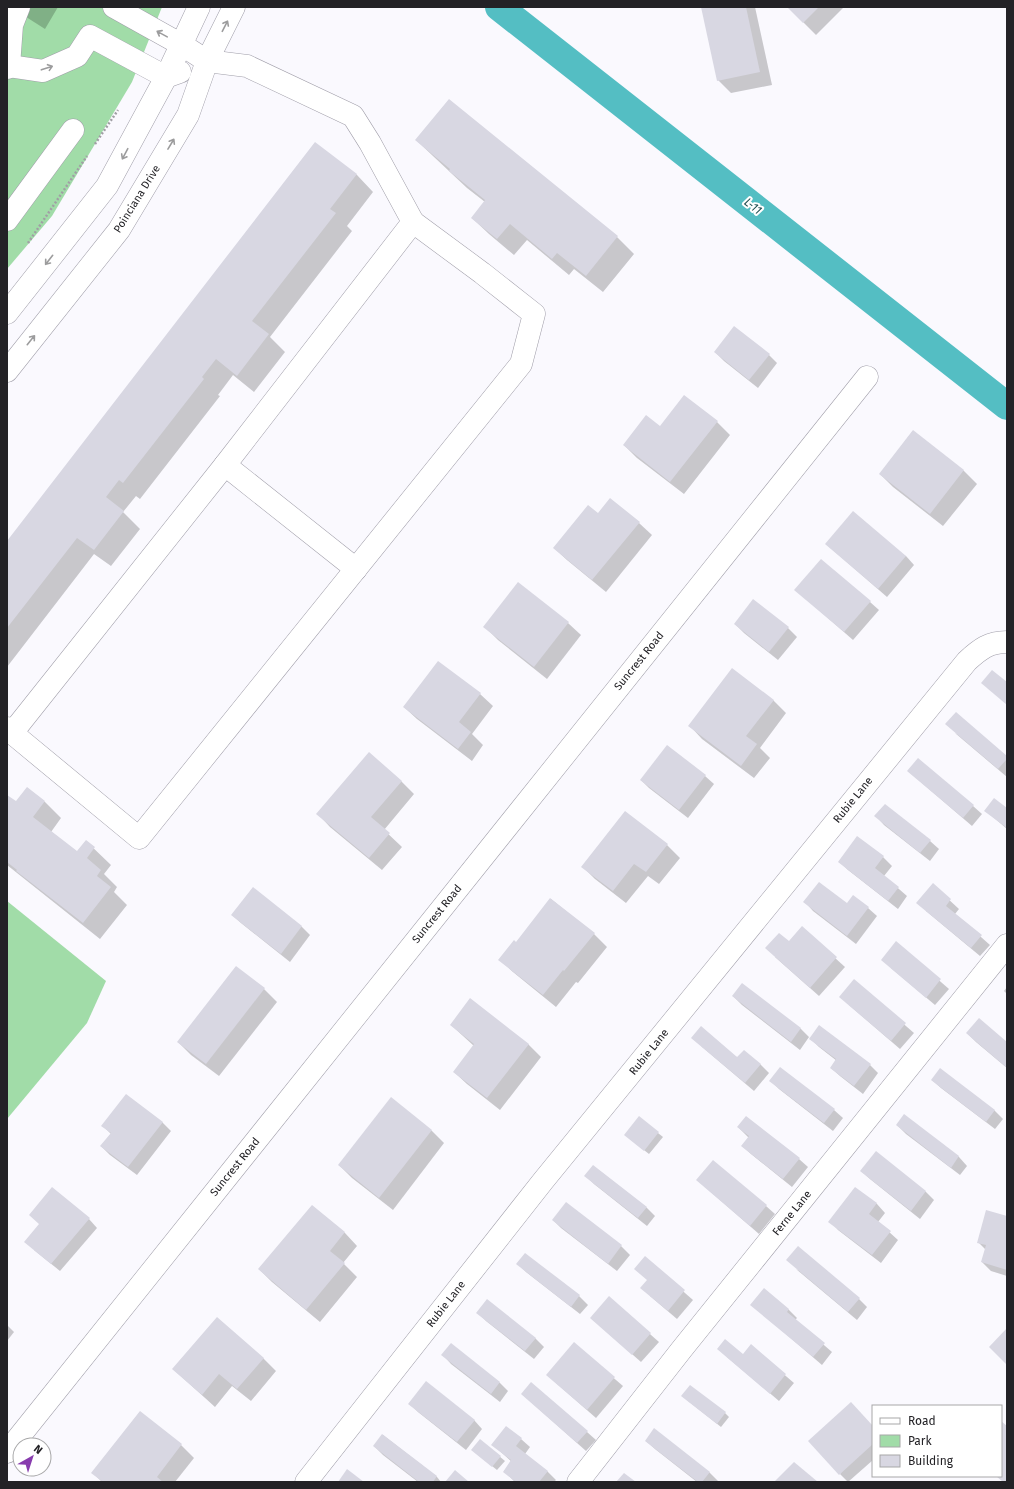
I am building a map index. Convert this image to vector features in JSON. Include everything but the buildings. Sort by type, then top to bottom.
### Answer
[{"type":"street","points":[[19,7],[12,25],[8,67],[43,71],[77,56],[90,36],[166,77],[207,61]]},
{"type":"street","points":[[114,7],[182,45],[207,61],[248,66],[352,116],[370,143],[414,222],[534,314],[521,364],[140,838],[10,730],[225,465],[414,222]]},
{"type":"street","points":[[7,313],[107,186],[166,77],[199,7]]},
{"type":"street","name":"Poinciana Drive","points":[[7,371],[119,230],[188,115],[207,61],[234,7]]},
{"type":"street","points":[[7,220],[73,130]]},
{"type":"street","name":"Suncrest Road","points":[[7,1452],[867,377]]},
{"type":"street","points":[[225,465],[356,569]]},
{"type":"street","name":"Rubie Lane","points":[[306,1482],[544,1181],[967,661],[982,648],[999,642],[1007,642]]},
{"type":"street","name":"Ferne Lane","points":[[578,1482],[682,1349],[1007,945]]},
{"type":"green space","points":[[7,7],[162,7],[132,82],[52,216],[7,269]]},
{"type":"green space","points":[[7,901],[106,981],[87,1023],[7,1119]]},
{"type":"waterway","name":"L-11","points":[[499,7],[1007,406]]}]
